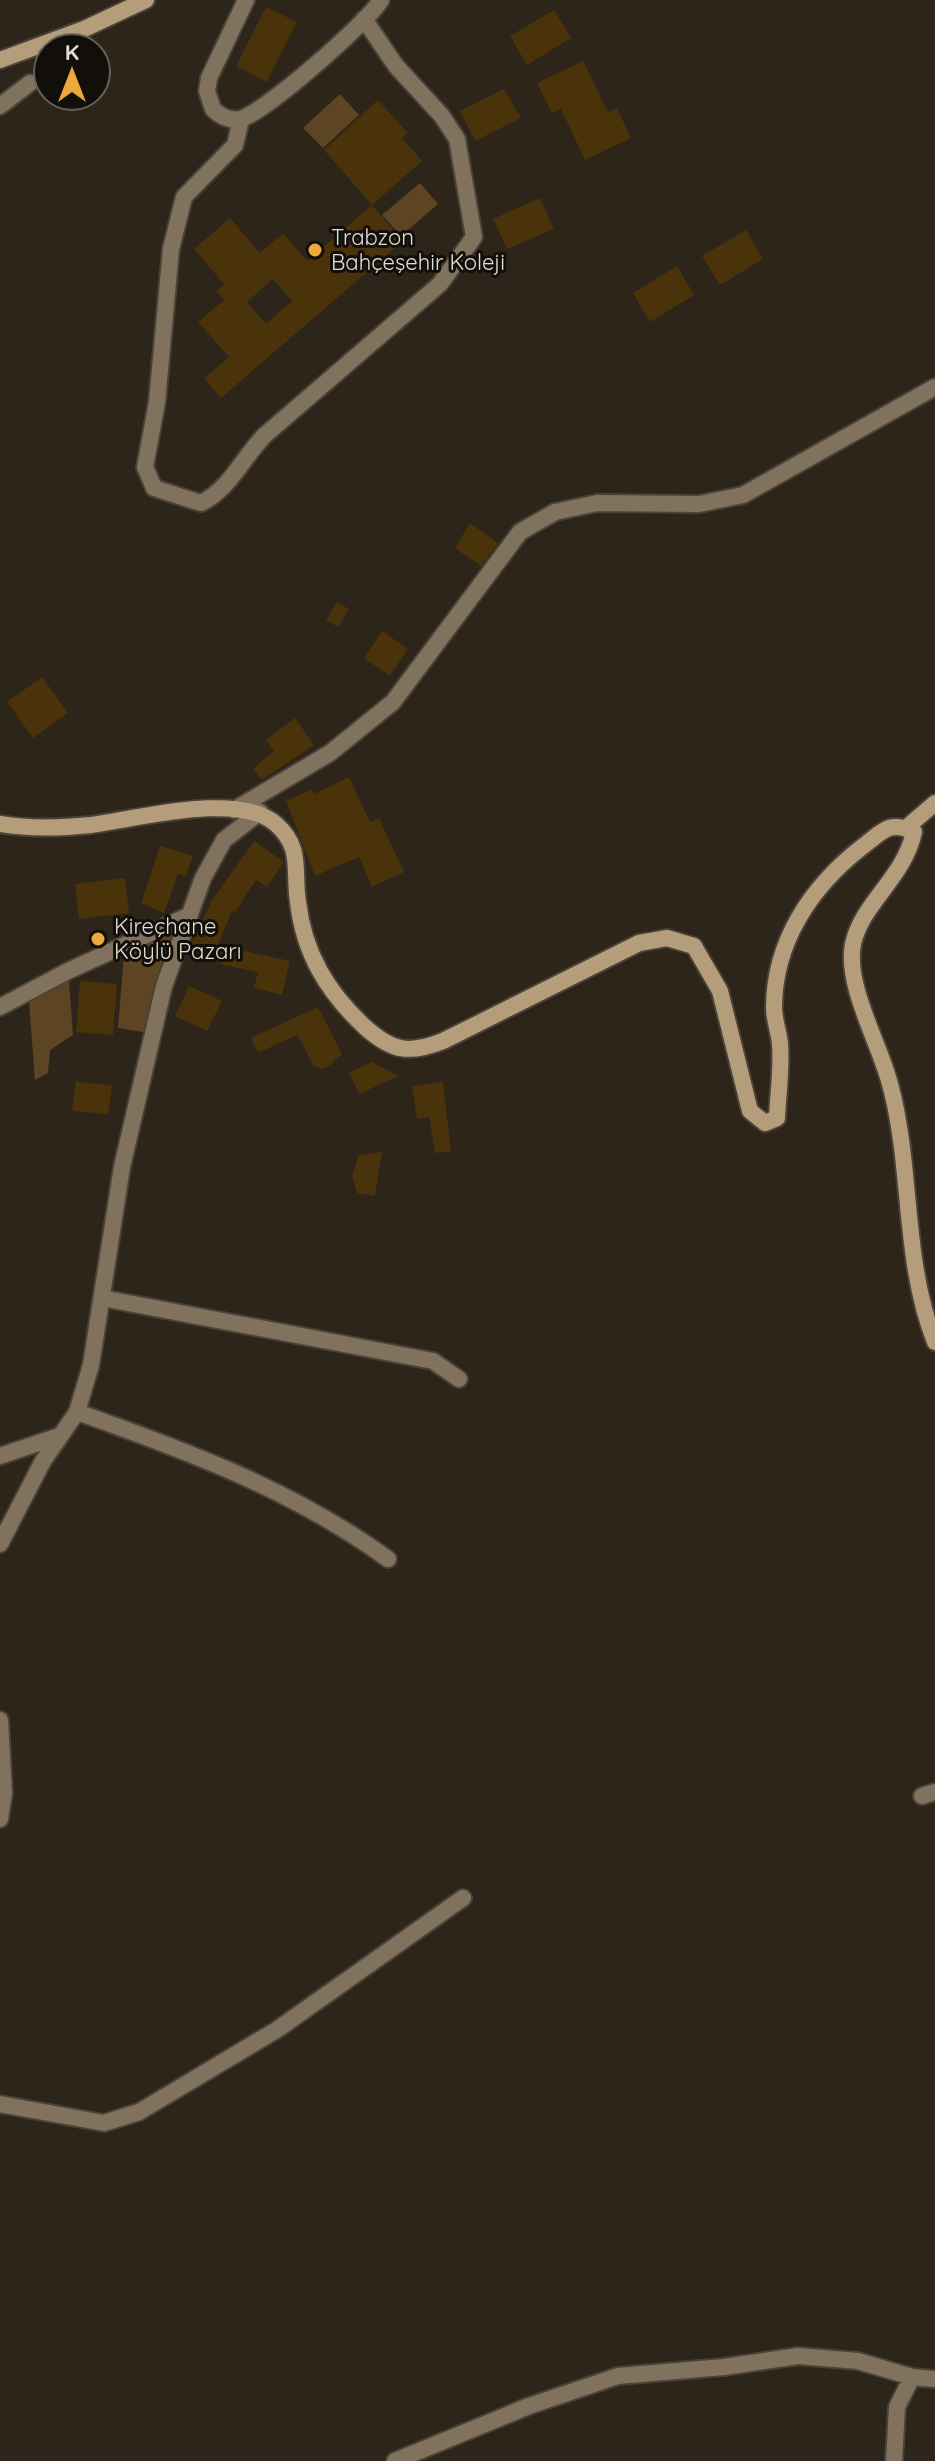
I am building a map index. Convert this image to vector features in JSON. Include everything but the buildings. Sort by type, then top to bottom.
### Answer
[{"type":"street","points":[[0,60],[84,29],[146,0]]},
{"type":"street","points":[[246,0],[209,78],[207,91],[213,109],[219,115],[241,119],[265,107],[364,19],[381,0]]},
{"type":"street","points":[[241,119],[235,145],[184,197],[165,284],[157,402],[145,467],[154,488],[201,503],[217,495],[243,457],[265,435],[440,284],[474,237],[457,139],[442,116],[396,66],[364,19]]},
{"type":"street","points":[[0,106],[30,83]]},
{"type":"street","points":[[234,810],[330,753],[393,702],[520,532],[555,512],[597,503],[699,504],[743,495],[935,387]]},
{"type":"street","points":[[906,828],[935,803]]},
{"type":"street","points":[[0,824],[90,825],[192,810],[260,812],[288,837],[298,855],[298,902],[318,971],[333,995],[376,1036],[396,1048],[418,1051],[639,943],[667,938],[694,946],[720,991],[741,1085],[750,1111],[765,1123],[777,1118],[780,1044],[774,1011],[776,987],[785,949],[798,920],[816,888],[883,827],[901,825],[914,832],[909,855],[854,940],[850,969],[891,1085],[903,1140],[907,1215],[916,1272],[935,1342]]},
{"type":"street","points":[[0,1544],[43,1461],[77,1412],[91,1365],[122,1167],[164,986],[203,878],[224,840],[260,812]]},
{"type":"street","points":[[0,1007],[68,971],[190,915]]},
{"type":"street","points":[[102,1298],[433,1361],[459,1379]]},
{"type":"street","points":[[77,1412],[219,1463],[340,1524],[388,1559]]},
{"type":"street","points":[[0,1456],[61,1436]]},
{"type":"street","points":[[0,1720],[4,1793],[0,1819]]},
{"type":"street","points":[[0,2104],[104,2123],[139,2112],[278,2029],[463,1898]]},
{"type":"street","points":[[395,2461],[529,2406],[618,2376],[798,2356],[858,2361],[912,2377],[935,2379]]},
{"type":"street","points":[[894,2461],[897,2407],[912,2377]]},
{"type":"shaded area","points":[[340,94],[359,115],[323,148],[303,128]]},
{"type":"shaded area","points":[[420,183],[438,204],[401,236],[382,215]]},
{"type":"shaded area","points":[[178,929],[143,1032],[118,1028],[124,954]]},
{"type":"shaded area","points":[[69,981],[73,1035],[50,1050],[48,1073],[35,1080],[29,1002]]},
{"type":"place","name":"Trabzon Bahçeşehir Koleji","points":[[315,250]]},
{"type":"place","name":"Kireçhane Köylü Pazarı","points":[[98,939]]}]
